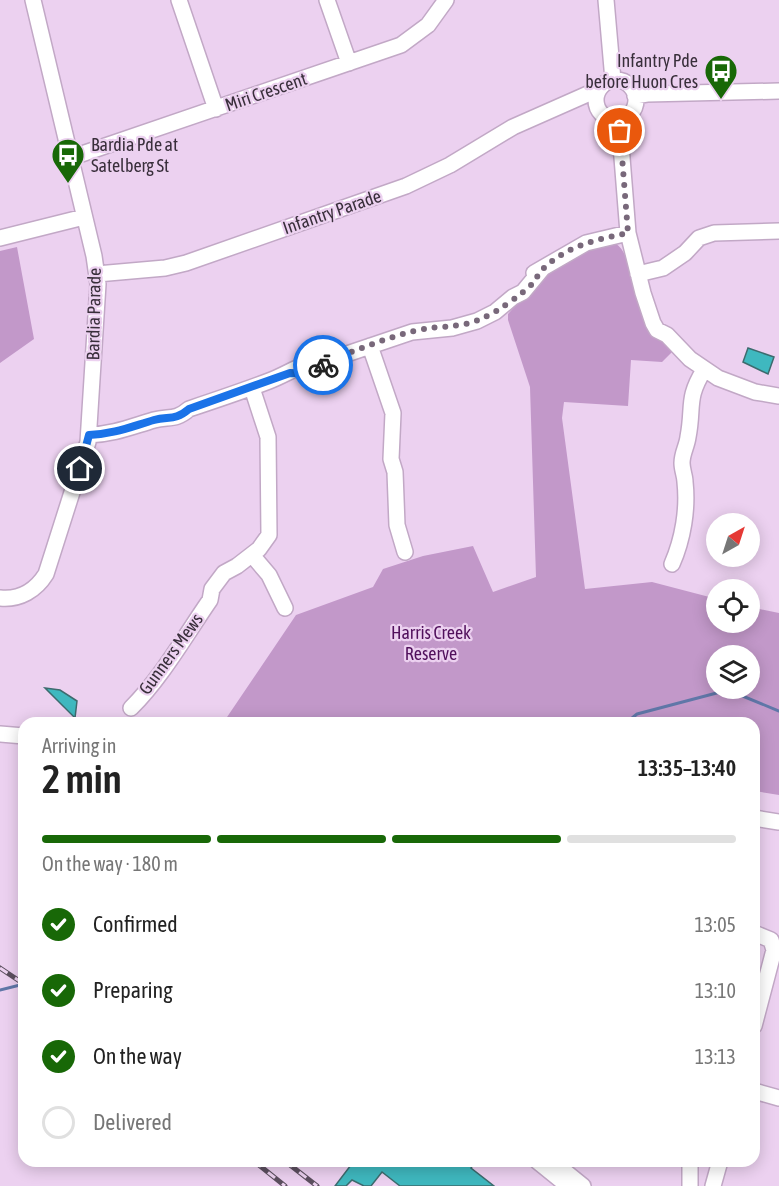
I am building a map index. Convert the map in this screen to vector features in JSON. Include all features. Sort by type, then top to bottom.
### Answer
[{"type":"street","name":"Bardia Parade","points":[[0,598],[8,599],[27,593],[35,588],[46,574],[87,448],[89,435],[97,274],[33,0]]},
{"type":"street","points":[[179,0],[216,109]]},
{"type":"street","points":[[327,0],[349,63]]},
{"type":"street","name":"Miri Crescent","points":[[70,158],[349,63],[412,39],[435,18],[446,0]]},
{"type":"street","points":[[606,0],[613,80]]},
{"type":"street","points":[[613,80],[626,83],[635,96],[632,111],[618,120],[608,118],[599,111],[596,100],[599,89],[613,80]]},
{"type":"street","name":"Infantry Parade","points":[[97,274],[159,269],[186,263],[406,186],[443,169],[513,127],[599,89]]},
{"type":"street","points":[[635,96],[658,93],[779,91]]},
{"type":"street","name":"Infantry Parade","points":[[552,110],[584,108],[599,111]]},
{"type":"street","points":[[618,120],[628,233],[638,274],[650,308],[650,316],[657,330],[667,335],[682,352],[704,370],[742,388],[779,396]]},
{"type":"street","points":[[0,238],[84,217]]},
{"type":"street","points":[[638,274],[663,268],[685,253],[699,238],[714,233],[779,231]]},
{"type":"street","points":[[89,435],[114,434],[157,419],[167,420],[181,416],[189,409],[252,388],[316,361],[326,361],[421,330],[451,328],[470,323],[495,312],[513,297],[517,286],[528,275],[542,269],[559,257],[586,243],[628,233]]},
{"type":"street","points":[[370,346],[392,406],[391,459],[394,472],[397,525],[405,552]]},
{"type":"street","points":[[672,564],[682,537],[685,482],[682,466],[683,451],[688,438],[692,393],[704,370]]},
{"type":"street","name":"Gunners Mews","points":[[130,708],[149,687],[210,600],[218,594],[237,566],[267,540],[270,529],[268,437],[252,388]]},
{"type":"street","points":[[252,555],[269,575],[285,608]]},
{"type":"street","points":[[0,734],[18,736]]},
{"type":"street","points":[[760,819],[779,822]]},
{"type":"street","points":[[760,935],[771,940],[774,950],[760,1003]]},
{"type":"street","points":[[760,1093],[779,1098]]},
{"type":"street","points":[[544,1167],[568,1186]]},
{"type":"street","points":[[560,1167],[584,1186]]},
{"type":"street","points":[[691,1167],[694,1183]]},
{"type":"street","points":[[713,1186],[718,1167]]},
{"type":"green space","name":"Harris Creek Reserve","points":[[615,243],[623,251],[640,304],[673,351],[662,362],[631,360],[628,406],[564,402],[562,418],[585,589],[652,582],[706,596],[706,633],[760,633],[760,609],[779,613],[779,795],[760,792],[760,717],[227,717],[296,615],[373,587],[383,569],[423,556],[473,546],[493,592],[536,577],[530,387],[508,314],[539,279],[577,252]]},
{"type":"green space","points":[[17,247],[34,339],[0,363],[0,251]]},
{"type":"building","points":[[748,348],[774,357],[768,374],[743,362]]},
{"type":"building","points":[[45,688],[60,690],[77,701],[74,717]]},
{"type":"building","points":[[349,1167],[472,1167],[494,1186],[400,1186],[382,1172],[371,1186],[364,1186],[352,1180],[346,1186],[335,1186]]},
{"type":"waterway","points":[[633,717],[637,714],[728,690],[779,711]]},
{"type":"waterway","points":[[0,990],[18,986]]},
{"type":"railway","points":[[0,968],[18,980]]},
{"type":"railway","points":[[261,1167],[285,1186]]},
{"type":"railway","points":[[293,1167],[317,1186]]},
{"type":"way so far","points":[[323,365],[326,361],[412,332],[430,328],[452,328],[477,321],[495,312],[523,292],[542,269],[559,257],[597,239],[628,233],[620,131]]},
{"type":"place","name":"Infantry Pde before Huon Cres","points":[[721,100]]},
{"type":"place","name":"Bardia Pde at Satelberg St","points":[[68,184]]},
{"type":"route","points":[[80,469],[89,435],[114,434],[157,419],[167,420],[181,416],[189,409],[290,373],[305,374],[323,365]]}]
